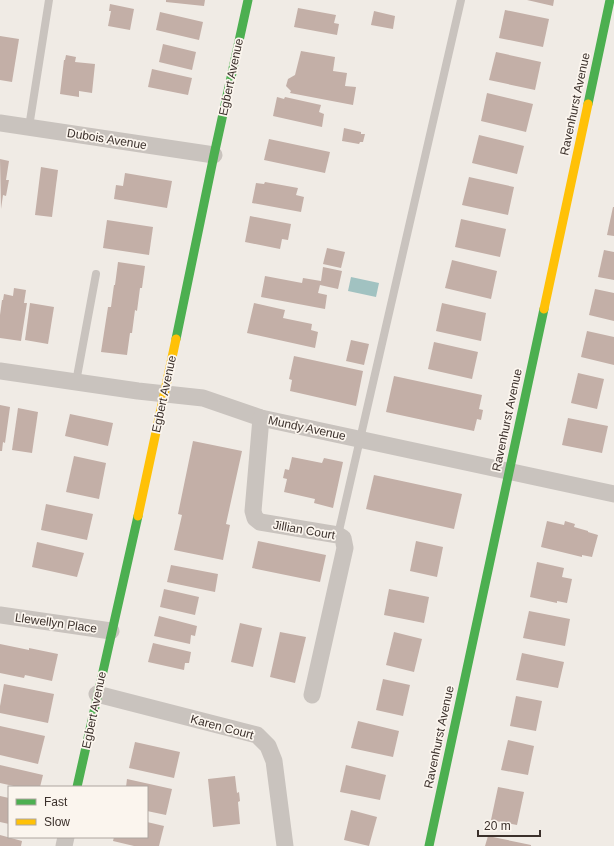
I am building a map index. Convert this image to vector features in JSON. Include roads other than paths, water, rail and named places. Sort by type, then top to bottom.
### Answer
[{"type":"street","name":"Egbert Avenue","points":[[77,786],[165,394],[214,155],[248,0]]},
{"type":"street","name":"Ravenhurst Avenue","points":[[429,846],[508,471],[610,0]]},
{"type":"street","name":"Dubois Avenue","points":[[0,123],[214,155]]},
{"type":"street","name":"Mundy Avenue","points":[[0,371],[203,398],[261,418],[614,494]]},
{"type":"street","name":"Jillian Court","points":[[261,418],[253,511],[255,518],[260,522],[338,535],[343,538],[345,548],[312,695]]},
{"type":"street","name":"Llewellyn Place","points":[[0,615],[111,631]]},
{"type":"street","name":"Karen Court","points":[[97,694],[257,735],[268,746],[274,761],[284,846]]},
{"type":"lane","points":[[29,127],[49,0]]},
{"type":"lane","points":[[338,535],[461,0]]},
{"type":"lane","points":[[76,382],[96,274]]},
{"type":"water","points":[[351,277],[379,283],[376,297],[348,291]]}]
